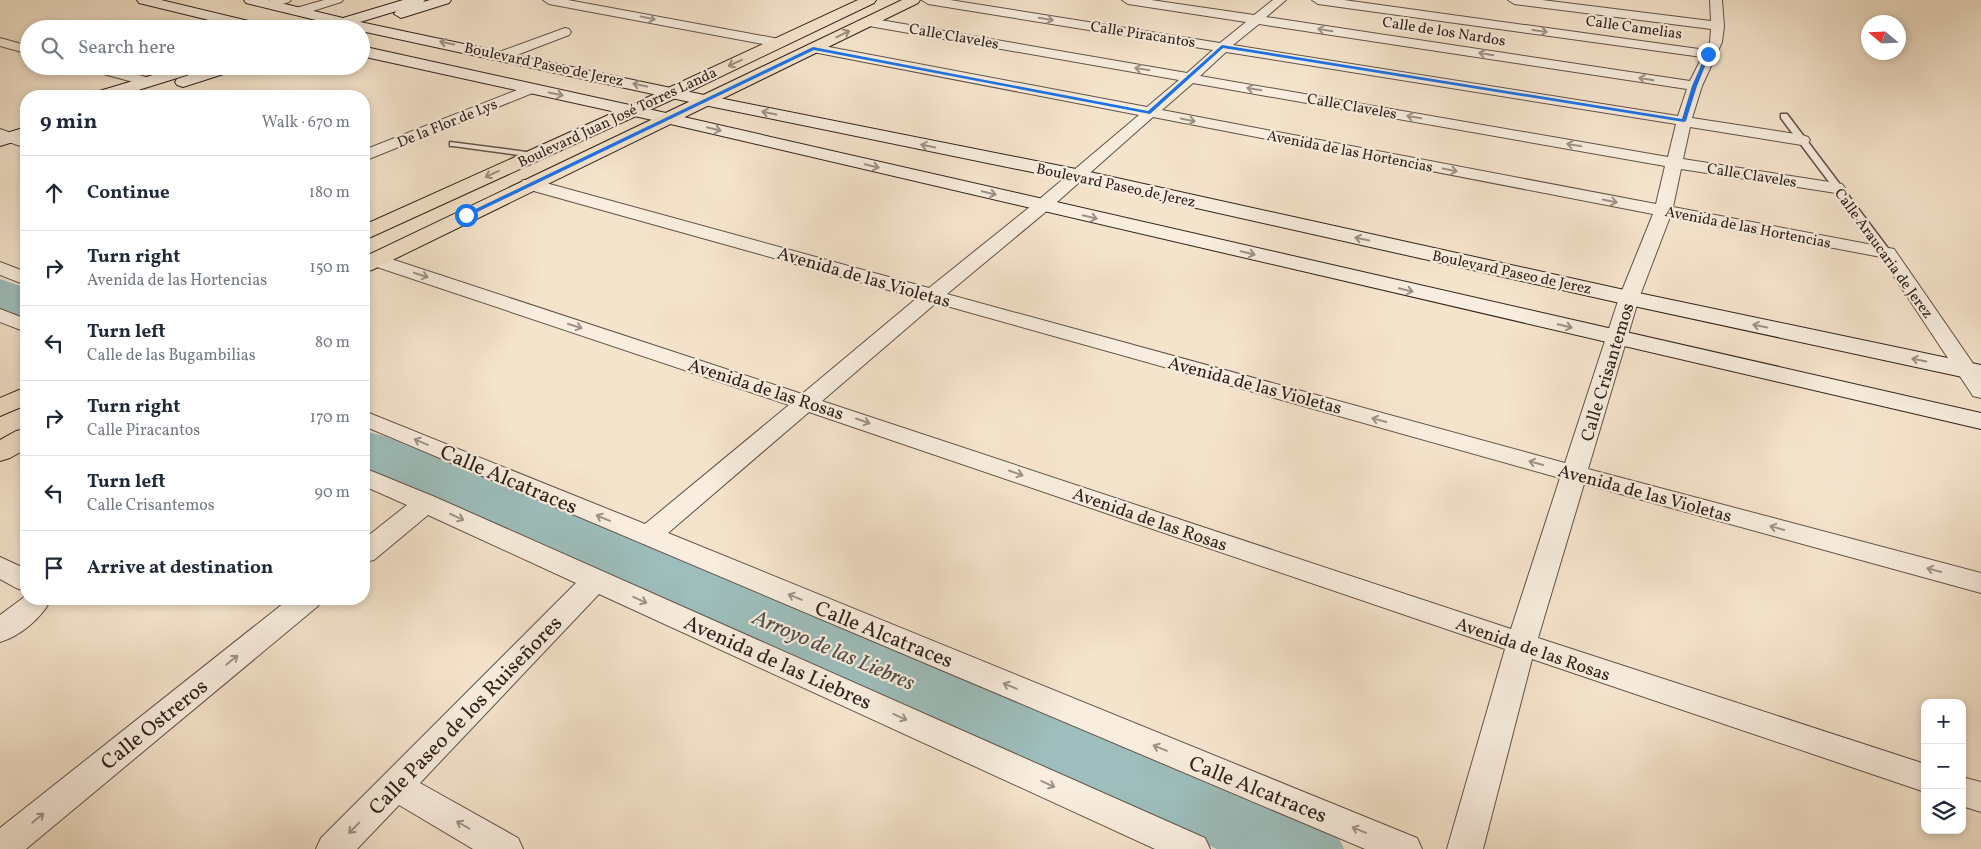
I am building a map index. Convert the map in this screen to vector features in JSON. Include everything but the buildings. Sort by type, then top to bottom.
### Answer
[{"type":"main road","points":[[144,0],[227,20]]},
{"type":"main road","name":"Boulevard Paseo de Jerez","points":[[251,0],[331,20]]},
{"type":"main road","points":[[367,20],[418,0]]},
{"type":"main road","points":[[370,21],[444,0]]},
{"type":"main road","name":"Boulevard Juan José Torres Landa","points":[[370,230],[672,93],[869,0]]},
{"type":"main road","name":"Boulevard Juan José Torres Landa","points":[[370,262],[913,0]]},
{"type":"main road","name":"Boulevard Paseo de Jerez","points":[[370,29],[417,37],[704,100],[1076,176],[1974,372]]},
{"type":"main road","points":[[370,50],[384,42],[417,37]]},
{"type":"main road","name":"Boulevard Paseo de Jerez","points":[[370,54],[666,118],[1981,421]]},
{"type":"main road","points":[[122,90],[171,75]]},
{"type":"main road","points":[[158,90],[205,75]]},
{"type":"main road","points":[[10,136],[20,125]]},
{"type":"main road","points":[[924,178],[963,175],[980,164],[979,158],[976,155]]},
{"type":"main road","points":[[0,408],[20,398]]},
{"type":"main road","points":[[0,452],[20,440]]},
{"type":"street","points":[[270,4],[285,0]]},
{"type":"street","points":[[300,11],[337,0]]},
{"type":"street","points":[[549,0],[779,43]]},
{"type":"street","name":"Calle Piracantos","points":[[928,0],[1802,140]]},
{"type":"street","name":"Calle de los Nardos","points":[[1128,0],[1695,86]]},
{"type":"street","points":[[648,536],[932,296],[1042,206],[1190,78],[1222,47],[1280,0]]},
{"type":"street","name":"Calle Camelias","points":[[1318,0],[1714,41]]},
{"type":"street","points":[[1514,0],[1714,41],[1714,0]]},
{"type":"street","name":"Calle Claveles","points":[[869,22],[1674,163],[1836,188]]},
{"type":"street","points":[[504,56],[565,32]]},
{"type":"street","name":"Calle Crisantemos","points":[[1465,849],[1522,645],[1629,298],[1662,211],[1684,121],[1695,86],[1714,41]]},
{"type":"street","points":[[0,42],[20,48]]},
{"type":"street","name":"Avenida de las Hortencias","points":[[813,48],[1887,253]]},
{"type":"street","points":[[123,75],[148,82]]},
{"type":"street","name":"De la Flor de Lys","points":[[370,154],[530,88]]},
{"type":"street","name":"Avenida de las Violetas","points":[[529,184],[1576,474],[1981,583]]},
{"type":"street","name":"Calle Araucaria de Jerez","points":[[1887,253],[1974,372],[1981,391]]},
{"type":"street","name":"Avenida de las Rosas","points":[[370,262],[806,402],[1522,645],[1921,777]]},
{"type":"street","points":[[0,268],[20,276]]},
{"type":"street","points":[[0,315],[20,323]]},
{"type":"street","name":"Calle Alcatraces","points":[[370,420],[1404,849]]},
{"type":"street","name":"Avenida de las Liebres","points":[[370,479],[1192,849]]},
{"type":"street","points":[[370,548],[426,503]]},
{"type":"street","points":[[0,567],[20,578]]},
{"type":"street","name":"Calle Paseo de los Ruiseñores","points":[[334,849],[596,580]]},
{"type":"street","points":[[0,632],[34,605]]},
{"type":"street","name":"Calle Ostreros","points":[[0,849],[301,605]]},
{"type":"street","points":[[395,786],[505,849]]},
{"type":"street","points":[[1966,792],[1981,797]]},
{"type":"lane","name":"Calle Araucaria de Jerez","points":[[1784,116],[1836,188],[1887,253]]},
{"type":"lane","points":[[453,144],[534,155]]},
{"type":"waterway","name":"Arroyo de las Liebres","points":[[0,293],[20,301]]},
{"type":"waterway","name":"Arroyo de las Liebres","points":[[370,451],[1303,849]]},
{"type":"route","points":[[466,215],[813,48],[1150,112],[1190,78],[1222,47],[1684,121],[1708,54]]}]
